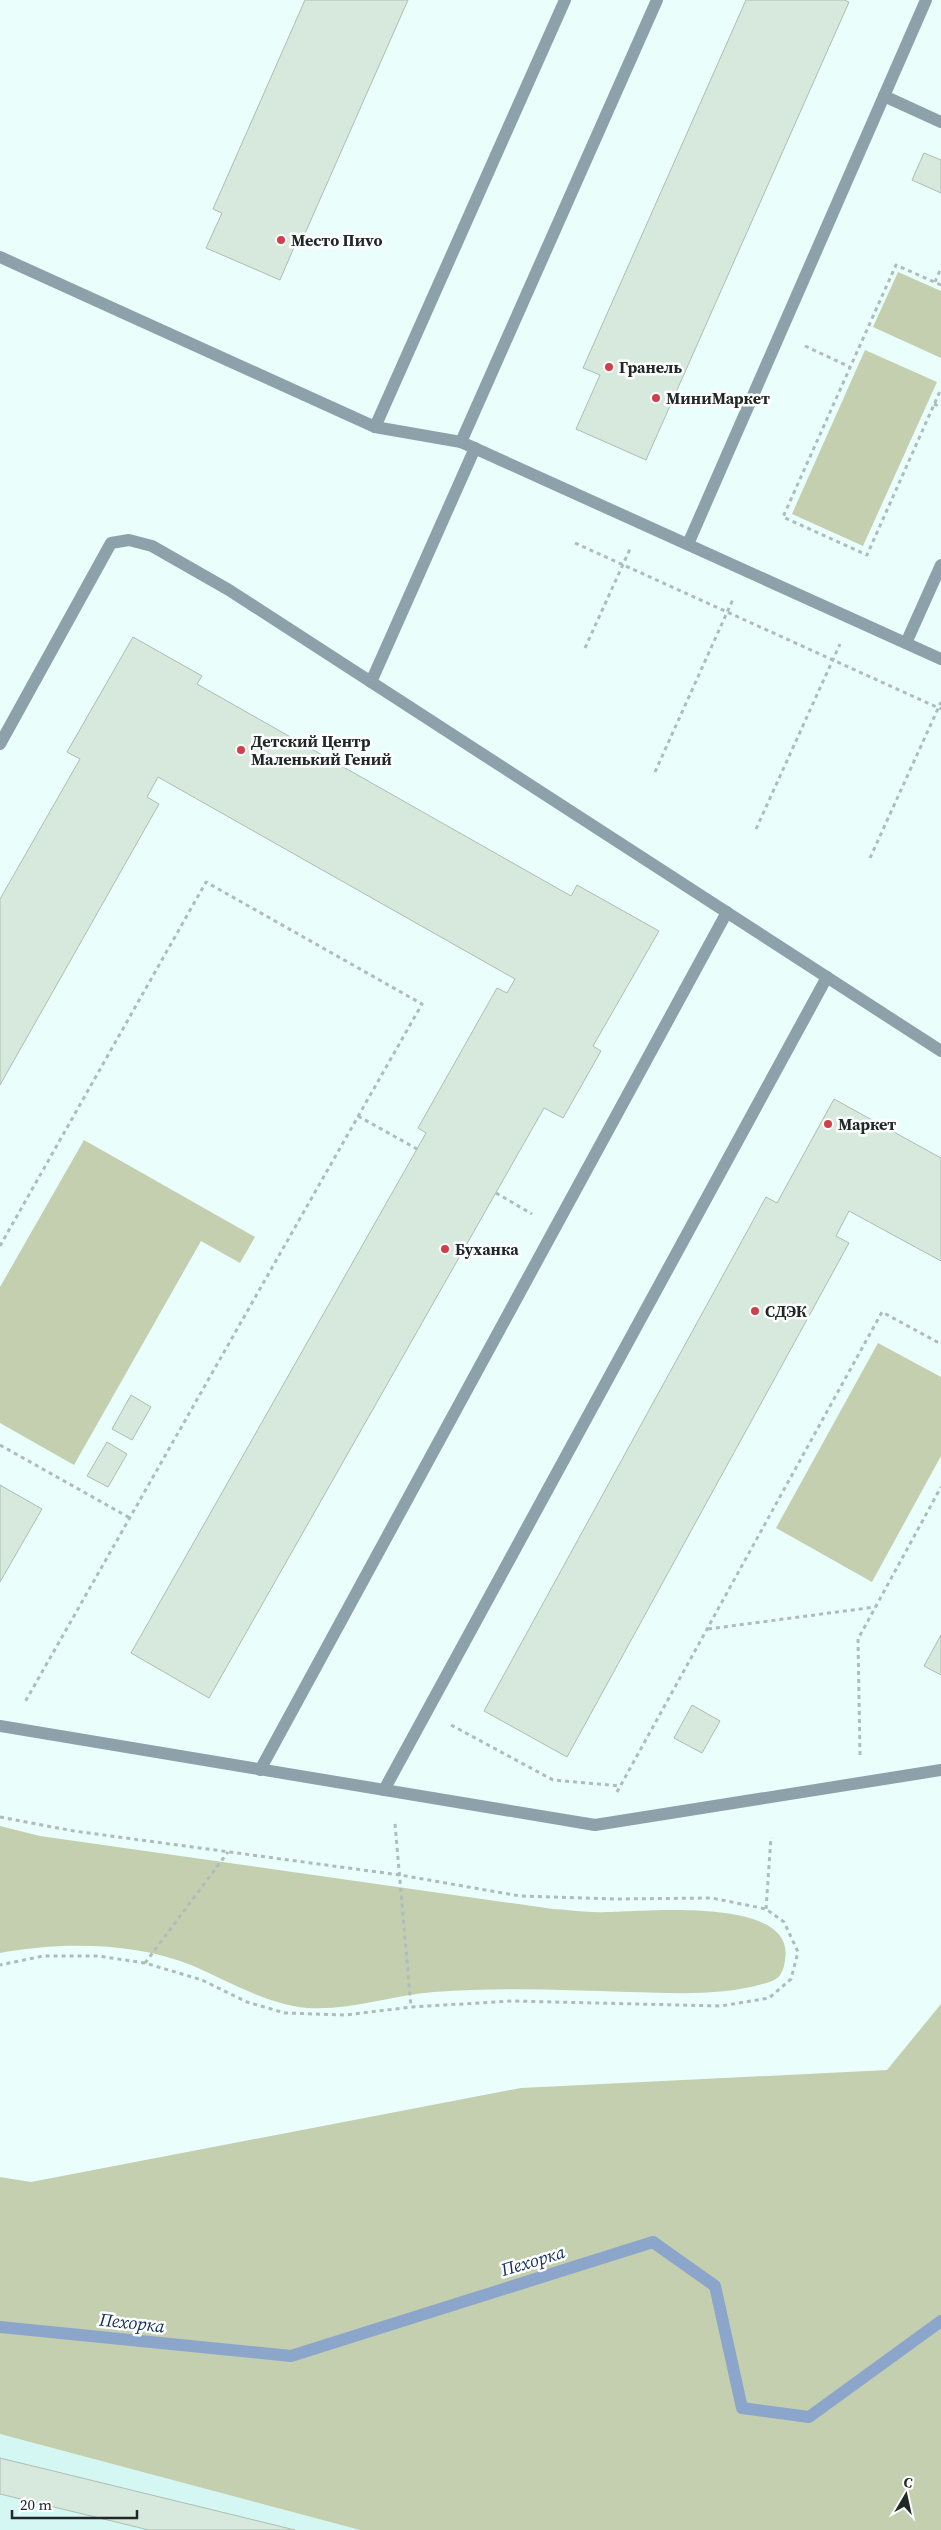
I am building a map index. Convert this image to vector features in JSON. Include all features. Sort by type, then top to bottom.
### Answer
[{"type":"lane","points":[[375,427],[564,0]]},
{"type":"lane","points":[[461,442],[657,0]]},
{"type":"lane","points":[[688,544],[926,0]]},
{"type":"lane","points":[[884,96],[941,122]]},
{"type":"lane","points":[[0,257],[375,427],[461,442],[941,659]]},
{"type":"lane","points":[[370,682],[475,448]]},
{"type":"lane","points":[[0,744],[111,542],[129,540],[152,546],[229,590],[941,1051]]},
{"type":"lane","points":[[906,643],[941,565]]},
{"type":"lane","points":[[260,1770],[727,912]]},
{"type":"lane","points":[[384,1790],[827,977]]},
{"type":"lane","points":[[5,1727],[595,1825],[941,1770]]},
{"type":"path","points":[[941,285],[896,264],[783,517],[867,555],[941,389]]},
{"type":"path","points":[[934,282],[941,268]]},
{"type":"path","points":[[780,335],[850,366]]},
{"type":"path","points":[[934,404],[941,407]]},
{"type":"path","points":[[585,648],[641,524]]},
{"type":"path","points":[[575,544],[940,708]]},
{"type":"path","points":[[655,772],[746,571]]},
{"type":"path","points":[[756,829],[851,619]]},
{"type":"path","points":[[870,858],[940,708],[941,702]]},
{"type":"path","points":[[0,1246],[206,882],[422,1004],[130,1518],[5,1727]]},
{"type":"path","points":[[358,1116],[417,1149]]},
{"type":"path","points":[[496,1193],[556,1227]]},
{"type":"path","points":[[600,1824],[882,1312],[941,1344]]},
{"type":"path","points":[[0,1445],[130,1518]]},
{"type":"path","points":[[861,1783],[858,1639],[941,1487]]},
{"type":"path","points":[[707,1629],[875,1607]]},
{"type":"path","points":[[427,1712],[553,1780],[621,1786]]},
{"type":"path","points":[[0,1817],[74,1831],[400,1875],[520,1896],[614,1899],[712,1898],[766,1908],[784,1922],[798,1952],[791,1979],[769,1998],[721,2006],[512,2001],[411,2006],[346,2015],[285,2013],[248,2002],[202,1980],[145,1963],[98,1956],[43,1956],[0,1965]]},
{"type":"path","points":[[395,1824],[411,2006]]},
{"type":"path","points":[[766,1908],[771,1837]]},
{"type":"path","points":[[145,1963],[228,1852]]},
{"type":"shaded area","points":[[0,2434],[360,2530],[0,2530]]},
{"type":"green space","points":[[898,272],[941,291],[941,358],[873,327]]},
{"type":"green space","points":[[865,350],[937,382],[863,546],[792,514]]},
{"type":"green space","points":[[84,1140],[255,1237],[240,1263],[201,1241],[74,1465],[0,1423],[0,1287]]},
{"type":"green space","points":[[878,1343],[941,1377],[941,1456],[872,1582],[776,1528]]},
{"type":"green space","points":[[0,1826],[40,1836],[553,1909],[587,1912],[682,1910],[743,1916],[767,1925],[782,1939],[785,1963],[783,1970],[775,1980],[737,1990],[719,1992],[683,1993],[507,1989],[434,1992],[339,2007],[307,2008],[292,2006],[247,1991],[191,1965],[169,1957],[145,1952],[121,1948],[72,1946],[23,1949],[0,1953]]},
{"type":"green space","points":[[941,2004],[941,2530],[360,2530],[0,2434],[0,2177],[31,2182],[521,2088],[887,2070]]},
{"type":"building","points":[[305,0],[408,0],[299,247],[295,245],[280,280],[206,248],[222,213],[213,209]]},
{"type":"building","points":[[746,0],[844,0],[849,2],[646,460],[576,429],[600,375],[583,368]]},
{"type":"building","points":[[924,153],[941,160],[941,193],[912,180]]},
{"type":"building","points":[[133,637],[202,676],[197,684],[571,896],[577,885],[659,931],[593,1046],[601,1051],[563,1118],[544,1108],[209,1698],[131,1653],[426,1133],[418,1128],[497,988],[507,993],[515,979],[158,777],[147,797],[159,804],[0,1085],[0,899],[80,759],[67,752]]},
{"type":"building","points":[[834,1099],[941,1158],[941,1261],[849,1211],[836,1236],[849,1243],[567,1757],[484,1711],[766,1197],[777,1203]]},
{"type":"building","points":[[131,1395],[151,1407],[132,1440],[112,1429]]},
{"type":"building","points":[[107,1442],[127,1454],[108,1487],[87,1476]]},
{"type":"building","points":[[0,1485],[42,1509],[0,1582]]},
{"type":"building","points":[[941,1635],[941,1675],[924,1666]]},
{"type":"building","points":[[692,1705],[720,1721],[702,1753],[674,1738]]},
{"type":"building","points":[[0,2458],[295,2530],[149,2530],[0,2494]]},
{"type":"waterway","name":"Пехорка","points":[[0,2327],[291,2356],[653,2242],[715,2286],[742,2408],[809,2417],[941,2321]]},
{"type":"place","name":"Место Пиvо","points":[[281,240]]},
{"type":"place","name":"Гранель","points":[[609,367]]},
{"type":"place","name":"МиниМаркет","points":[[656,398]]},
{"type":"place","name":"Детский Центр Маленький Гений","points":[[241,750]]},
{"type":"place","name":"Маркет","points":[[828,1124]]},
{"type":"place","name":"Буханка","points":[[445,1249]]},
{"type":"place","name":"СДЭК","points":[[755,1311]]}]
